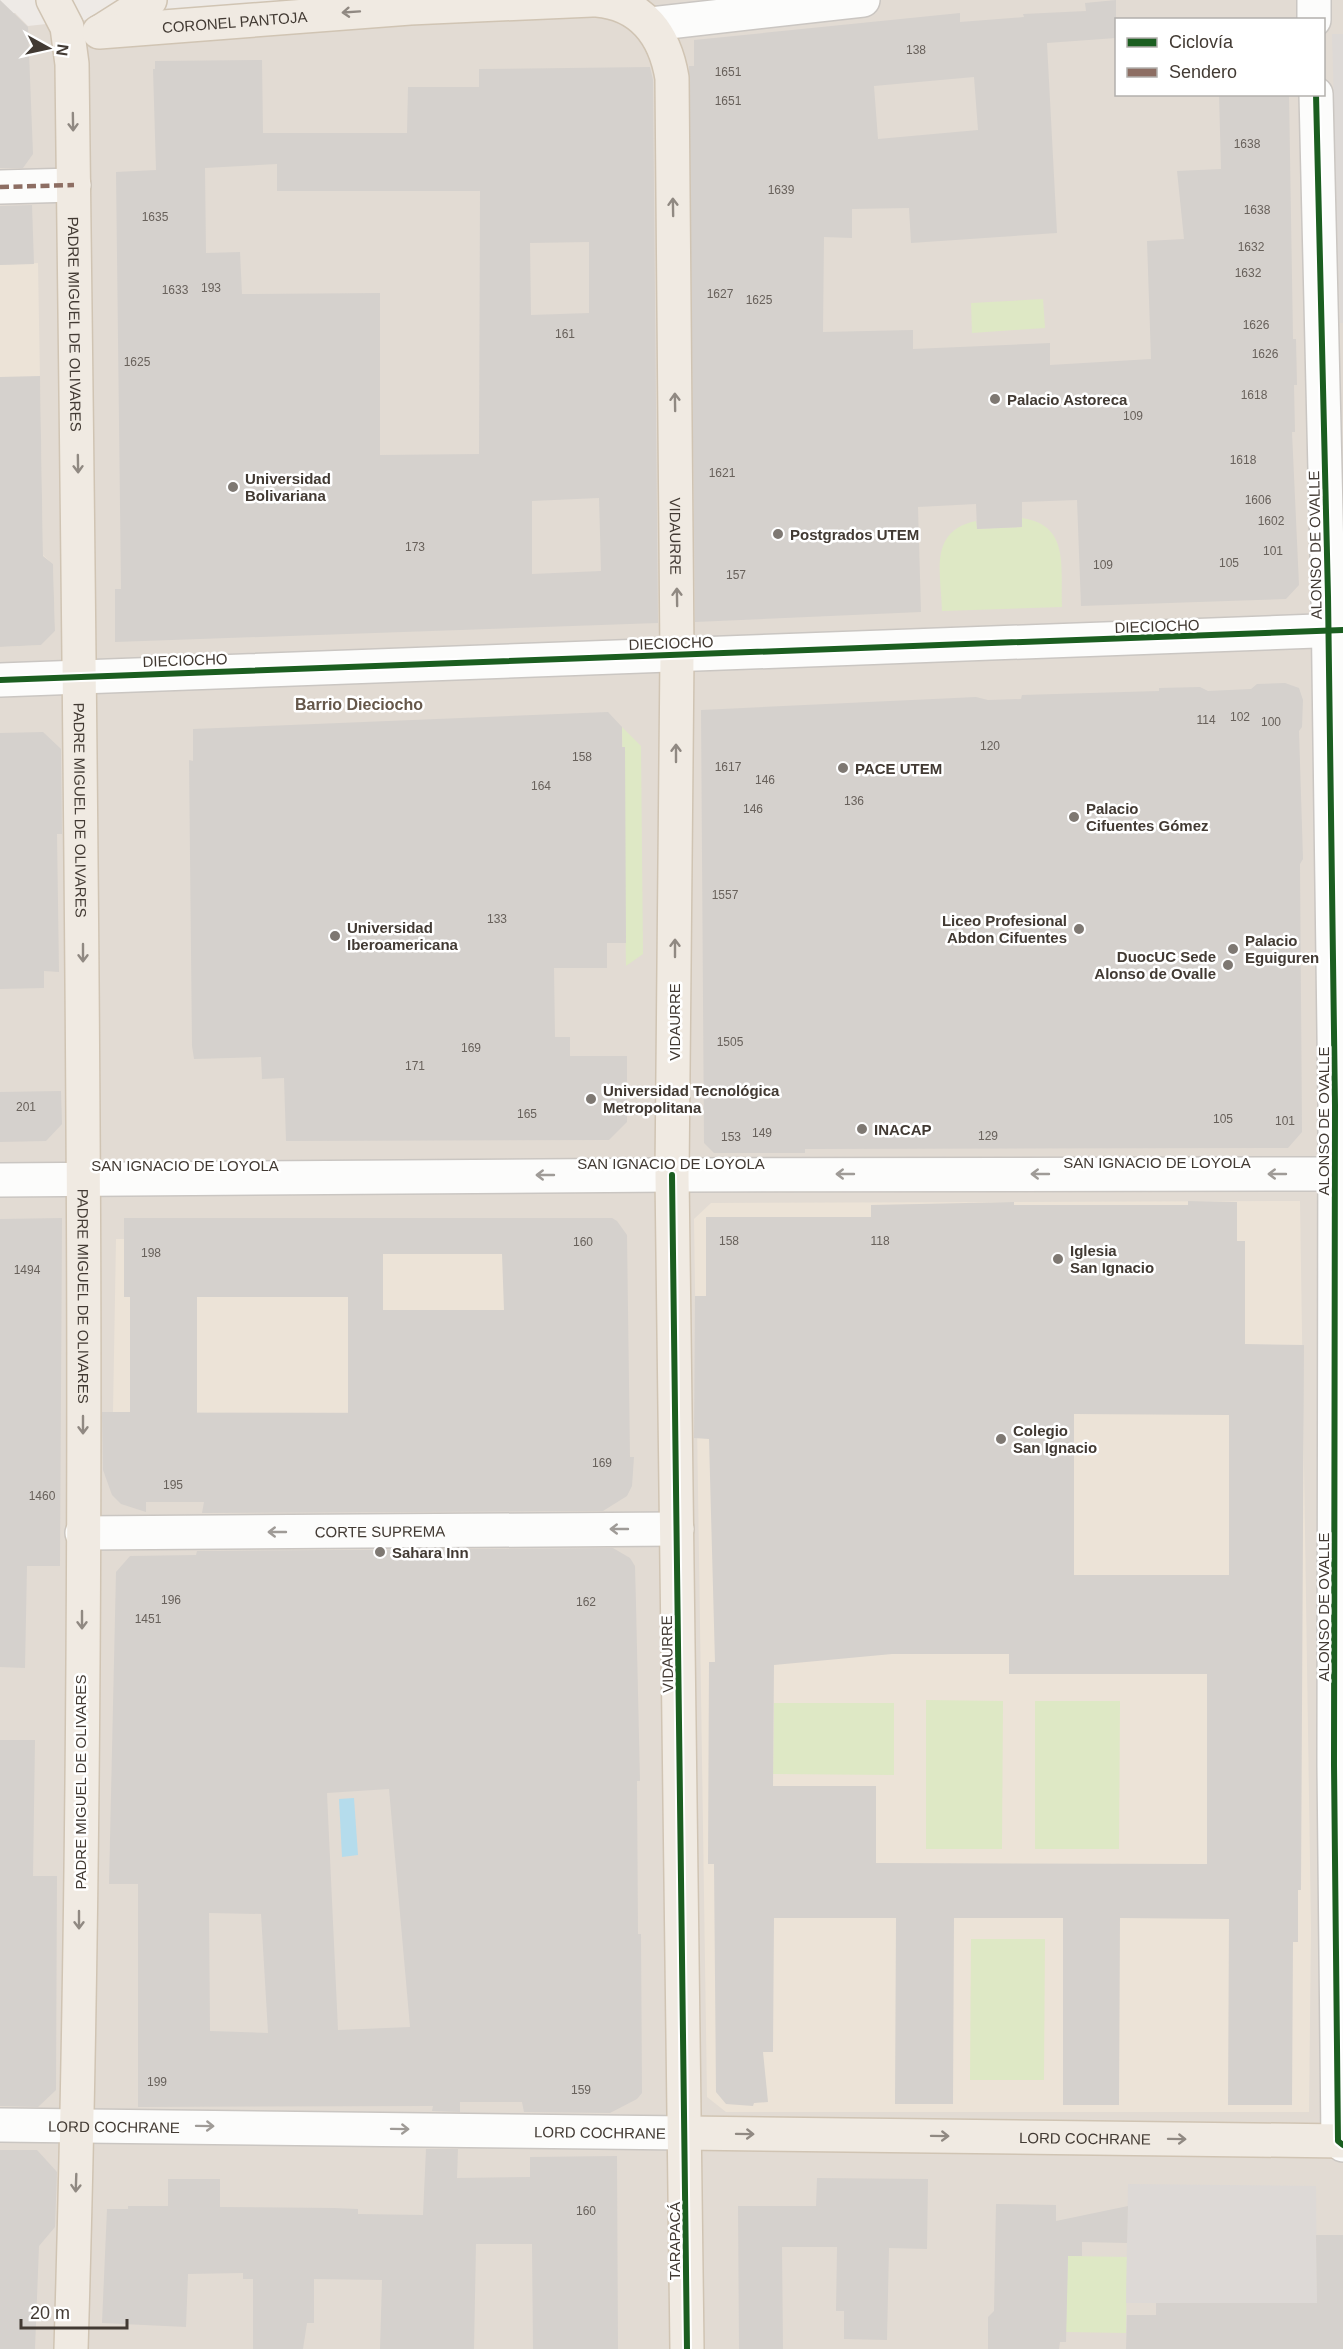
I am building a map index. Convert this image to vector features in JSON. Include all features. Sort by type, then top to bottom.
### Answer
[{"type":"main road","name":"PADRE MIGUEL DE OLIVARES","points":[[53,0],[67,27],[72,64],[82,676],[85,1178],[78,2125],[71,2349]]},
{"type":"main road","points":[[72,64],[82,46],[99,32],[150,0]]},
{"type":"main road","name":"CORONEL PANTOJA","points":[[99,32],[396,4],[592,0]]},
{"type":"main road","points":[[597,0],[624,6],[651,24]]},
{"type":"main road","name":"VIDAURRE","points":[[651,24],[664,46],[672,78],[678,655],[672,1175],[686,2133]]},
{"type":"main road","name":"LORD COCHRANE","points":[[686,2133],[1341,2142]]},
{"type":"main road","name":"TARAPACÁ","points":[[686,2133],[687,2349]]},
{"type":"street","points":[[651,24],[863,0]]},
{"type":"street","points":[[1314,0],[1314,18]]},
{"type":"street","name":"ALONSO DE OVALLE","points":[[1316,96],[1336,631],[1339,1174],[1334,1765],[1341,2142]]},
{"type":"street","points":[[0,188],[74,185]]},
{"type":"street","name":"DIECIOCHO","points":[[0,680],[1336,631]]},
{"type":"street","name":"SAN IGNACIO DE LOYOLA","points":[[0,1180],[672,1175],[1339,1174]]},
{"type":"street","name":"CORTE SUPREMA","points":[[82,1533],[677,1529]]},
{"type":"street","name":"LORD COCHRANE","points":[[0,2125],[686,2133]]},
{"type":"shaded area","points":[[307,0],[1343,0],[1343,2349],[0,2349],[0,15],[15,13],[28,26],[185,9]]},
{"type":"shaded area","points":[[1332,34],[1343,34],[1343,323],[1340,323]]},
{"type":"shaded area","points":[[38,263],[43,555],[53,564],[55,631],[41,645],[0,647],[0,265]]},
{"type":"shaded area","name":"Colegio San Ignacio","points":[[1300,1201],[1311,1929],[1309,2112],[726,2112],[707,2097],[694,1219],[711,1203]]},
{"type":"shaded area","points":[[124,1218],[520,1218],[529,1413],[113,1412],[116,1239],[124,1239]]},
{"type":"shaded area","points":[[1128,2184],[1316,2186],[1317,2303],[1126,2303]]},
{"type":"green space","points":[[1043,299],[1045,328],[972,333],[971,303]]},
{"type":"green space","points":[[1022,518],[1038,522],[1056,539],[1060,551],[1062,607],[942,611],[941,556],[950,534],[961,526],[976,521],[977,529],[1022,527]]},
{"type":"green space","points":[[622,727],[641,746],[643,954],[626,966]]},
{"type":"green space","points":[[926,1700],[1003,1701],[1002,1849],[926,1849]]},
{"type":"green space","points":[[1035,1701],[1120,1701],[1119,1849],[1035,1849]]},
{"type":"green space","points":[[774,1703],[894,1703],[894,1775],[773,1774]]},
{"type":"green space","points":[[971,1939],[1045,1939],[1044,2080],[970,2080]]},
{"type":"green space","points":[[1068,2256],[1127,2257],[1126,2333],[1066,2332]]},
{"type":"water","points":[[354,1798],[358,1855],[342,1857],[339,1799]]},
{"type":"building","points":[[0,0],[28,27],[33,154],[23,168],[0,168]]},
{"type":"building","points":[[1116,0],[1115,38],[1047,43],[1057,233],[911,243],[909,208],[852,209],[852,238],[824,237],[823,332],[913,330],[913,349],[1050,343],[1050,365],[1151,359],[1147,241],[1184,239],[1177,171],[1221,169],[1219,96],[1289,96],[1293,339],[1296,339],[1297,385],[1294,385],[1295,432],[1292,432],[1299,585],[1286,599],[1081,606],[1077,500],[1022,502],[1022,527],[977,529],[976,504],[918,507],[921,612],[695,622],[689,66],[694,66],[694,40],[960,13],[960,22],[1024,17],[1023,14],[1086,11],[1085,3]],"holes":[[[974,77],[978,130],[878,139],[874,86]]]},
{"type":"building","points":[[262,60],[263,133],[407,133],[408,87],[479,87],[479,69],[650,67],[653,80],[658,623],[115,642],[115,589],[121,589],[116,172],[156,170],[153,69],[155,69],[155,61]],"holes":[[[277,164],[277,191],[480,191],[479,454],[380,455],[380,293],[242,294],[240,252],[206,253],[205,168]],[[589,242],[589,313],[531,315],[530,243]],[[599,498],[601,571],[532,574],[532,501]]]},
{"type":"building","points":[[32,205],[34,264],[0,265],[0,206]]},
{"type":"building","points":[[40,376],[43,556],[53,564],[55,631],[41,645],[0,647],[0,377]]},
{"type":"building","points":[[1285,683],[1299,688],[1303,700],[1302,727],[1299,731],[1303,859],[1300,864],[1302,1132],[1288,1148],[805,1149],[805,1153],[714,1153],[704,1143],[701,710],[976,697],[988,700],[1021,699],[1022,695],[1159,691],[1159,688],[1200,687],[1208,691],[1251,689],[1257,684]]},
{"type":"building","points":[[608,712],[622,727],[622,747],[625,747],[626,943],[607,943],[607,968],[554,968],[555,1037],[570,1037],[570,1056],[627,1056],[627,1122],[609,1140],[286,1141],[284,1078],[262,1079],[261,1057],[194,1059],[189,760],[193,761],[193,729]]},
{"type":"building","points":[[43,732],[61,749],[62,834],[57,834],[59,972],[44,971],[44,988],[0,989],[0,733]]},
{"type":"building","points":[[61,1091],[62,1124],[46,1141],[0,1142],[0,1092]]},
{"type":"building","name":"Colegio San Ignacio","points":[[1188,1201],[1237,1202],[1237,1241],[1245,1241],[1245,1344],[1304,1345],[1301,1890],[1298,1890],[1298,1942],[1293,1942],[1292,2105],[1228,2105],[1229,1919],[1120,1918],[1119,2105],[1063,2105],[1063,1918],[954,1918],[953,2104],[895,2104],[896,1918],[774,1918],[773,2052],[763,2052],[768,2102],[754,2103],[753,2106],[726,2104],[716,2092],[714,1864],[708,1864],[709,1662],[715,1662],[709,1439],[694,1438],[695,1296],[706,1296],[706,1217],[871,1217],[871,1205],[1014,1202],[1014,1205],[1188,1205]],"holes":[[[1074,1414],[1229,1415],[1229,1575],[1074,1575]],[[892,1654],[1009,1654],[1009,1674],[1207,1674],[1207,1864],[876,1863],[876,1786],[773,1786],[774,1665]]]},
{"type":"building","points":[[62,1218],[60,1566],[27,1566],[25,1668],[0,1667],[0,1219]]},
{"type":"building","points":[[124,1218],[612,1218],[627,1235],[630,1457],[634,1457],[632,1486],[627,1496],[603,1511],[202,1513],[204,1502],[146,1502],[146,1512],[121,1504],[112,1495],[103,1470],[102,1412],[130,1412],[130,1297],[124,1297]],"holes":[[[383,1254],[502,1254],[504,1310],[383,1310]],[[197,1297],[348,1297],[348,1413],[197,1413]]]},
{"type":"building","points":[[613,1548],[630,1558],[635,1566],[640,1781],[637,1781],[642,2093],[637,2099],[610,2113],[524,2112],[522,2102],[460,2102],[460,2112],[432,2111],[433,2106],[138,2107],[138,1884],[109,1884],[116,1572],[130,1556],[196,1555],[197,1551]],"holes":[[[389,1789],[410,2027],[338,2030],[327,1793]],[[209,1913],[261,1914],[268,2033],[210,2031]]]},
{"type":"building","points":[[0,1740],[35,1740],[33,1876],[57,1876],[56,2090],[38,2107],[0,2106]]},
{"type":"building","points":[[426,2149],[458,2149],[457,2178],[530,2177],[530,2157],[617,2156],[618,2349],[533,2349],[532,2244],[476,2244],[474,2349],[380,2349],[382,2280],[314,2279],[314,2323],[307,2323],[303,2349],[253,2349],[253,2279],[243,2279],[243,2273],[188,2274],[186,2327],[102,2323],[107,2209],[128,2209],[128,2206],[168,2206],[168,2179],[220,2179],[220,2207],[334,2208],[358,2209],[358,2214],[423,2215]]},
{"type":"building","points":[[0,2150],[37,2150],[57,2172],[55,2227],[39,2246],[35,2349],[0,2349]]},
{"type":"building","points":[[817,2178],[928,2179],[927,2249],[889,2248],[887,2340],[844,2339],[844,2311],[836,2311],[837,2247],[782,2247],[783,2349],[739,2349],[738,2206],[816,2206]]},
{"type":"building","points":[[996,2204],[1056,2205],[1056,2221],[1128,2206],[1127,2243],[1082,2242],[1082,2256],[1068,2256],[1066,2342],[1060,2342],[1059,2349],[988,2349],[988,2317],[994,2311]]},
{"type":"building","points":[[1316,2235],[1343,2235],[1343,2349],[1126,2349],[1127,2315],[1156,2315],[1156,2303],[1317,2303]]},
{"type":"marked path","points":[[0,187],[74,185]]},
{"type":"cycle path","points":[[1316,96],[1328,596],[1335,1105],[1334,1765],[1338,2141],[1343,2145]]},
{"type":"cycle path","points":[[0,680],[1343,630]]},
{"type":"cycle path","points":[[672,1175],[687,2349]]},
{"type":"place","name":"Palacio Astoreca","points":[[995,399]]},
{"type":"place","name":"Universidad Bolivariana","points":[[233,487]]},
{"type":"place","name":"Postgrados UTEM","points":[[778,534]]},
{"type":"place","name":"PACE UTEM","points":[[843,768]]},
{"type":"place","name":"Palacio Cifuentes Gómez","points":[[1074,817]]},
{"type":"place","name":"Liceo Profesional Abdon Cifuentes","points":[[1079,929]]},
{"type":"place","name":"Universidad Iberoamericana","points":[[335,936]]},
{"type":"place","name":"Palacio Eguiguren","points":[[1233,949]]},
{"type":"place","name":"DuocUC Sede Alonso de Ovalle","points":[[1228,965]]},
{"type":"place","name":"Universidad Tecnológica Metropolitana","points":[[591,1099]]},
{"type":"place","name":"INACAP","points":[[862,1129]]},
{"type":"place","name":"Iglesia San Ignacio","points":[[1058,1259]]},
{"type":"place","name":"Colegio San Ignacio","points":[[1001,1439]]},
{"type":"place","name":"Sahara Inn","points":[[380,1552]]},
{"type":"district","name":"Barrio Dieciocho","points":[[359,704]]}]
